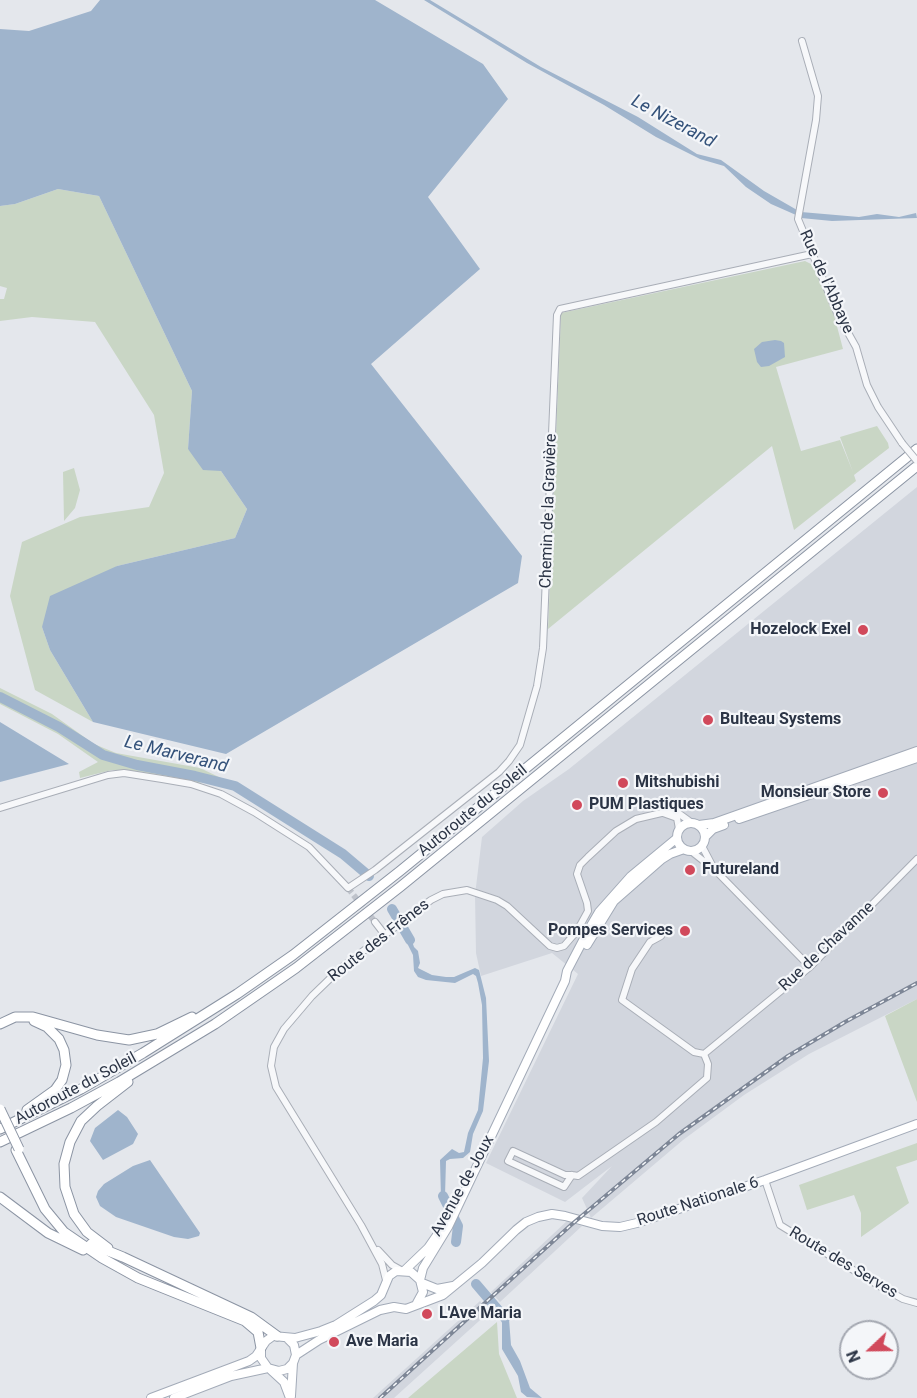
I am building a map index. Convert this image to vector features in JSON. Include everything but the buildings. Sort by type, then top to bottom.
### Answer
[{"type":"highway","name":"Autoroute du Soleil","points":[[2,1128],[81,1089],[143,1053],[237,994],[293,955],[917,449]]},
{"type":"highway","name":"Autoroute du Soleil","points":[[0,1142],[70,1108],[168,1053],[243,1005],[336,938],[917,463]]},
{"type":"highway","points":[[0,1024],[15,1017],[27,1016],[112,1038],[138,1039],[168,1030],[237,994]]},
{"type":"highway","points":[[0,1028],[21,1020],[42,1024],[58,1039],[66,1059],[64,1075],[55,1090],[2,1128]]},
{"type":"highway","points":[[123,1257],[95,1239],[74,1214],[65,1187],[66,1157],[73,1134],[86,1116],[168,1053]]},
{"type":"highway","points":[[0,1109],[40,1200],[54,1222],[70,1237],[138,1278],[245,1321],[258,1332],[261,1349]]},
{"type":"highway","points":[[0,1116],[47,1205],[61,1224],[72,1234],[251,1317],[277,1336]]},
{"type":"highway","points":[[0,1197],[48,1233],[76,1248],[102,1258]]},
{"type":"main road","points":[[917,752],[714,823],[686,824],[679,829],[677,838],[679,845],[687,850],[704,842],[718,827],[917,758]]},
{"type":"main road","points":[[695,824],[702,828],[704,842]]},
{"type":"main road","name":"Avenue de Joux","points":[[421,1281],[423,1268],[448,1223],[477,1157],[496,1127],[565,981],[567,971],[599,912],[631,876],[677,838]]},
{"type":"main road","name":"Avenue de Joux","points":[[565,981],[572,975],[594,932],[614,901],[662,859],[670,854],[687,850]]},
{"type":"main road","name":"Route Nationale 6","points":[[416,1304],[443,1295],[474,1270],[516,1230],[526,1222],[538,1217],[552,1214],[602,1226],[620,1227],[682,1209],[917,1124]]},
{"type":"main road","name":"Avenue de Joux","points":[[403,1270],[428,1248],[448,1223]]},
{"type":"main road","points":[[151,1398],[249,1361],[269,1338],[313,1334],[336,1325],[375,1301],[392,1273],[403,1270],[416,1275],[430,1288],[441,1289],[460,1282]]},
{"type":"main road","points":[[174,1398],[231,1376],[269,1369],[283,1371],[306,1347],[363,1318],[381,1310],[394,1307],[406,1309],[416,1304],[422,1297],[421,1281]]},
{"type":"main road","points":[[385,1284],[386,1299],[394,1307]]},
{"type":"main road","points":[[288,1338],[294,1345],[295,1359],[291,1398]]},
{"type":"main road","points":[[261,1349],[262,1362],[284,1382],[291,1398]]},
{"type":"street","name":"Rue de l'Abbaye","points":[[802,41],[818,96],[816,120],[798,219],[837,313],[856,347],[867,385],[878,407],[917,463]]},
{"type":"street","name":"Chemin de la Gravière","points":[[0,808],[108,775],[123,773],[191,784],[221,794],[309,847],[348,888],[375,870],[499,772],[520,745],[537,686],[543,648],[557,315],[560,309],[812,254]]},
{"type":"street","points":[[660,812],[674,810],[695,824]]},
{"type":"street","points":[[660,812],[675,816],[679,829]]},
{"type":"street","name":"Route des Frênes","points":[[385,1284],[382,1264],[371,1243],[276,1087],[271,1066],[274,1047],[279,1038],[312,996],[342,967],[431,900],[443,894],[474,891],[502,902],[550,946],[557,948],[564,946],[577,931],[588,911],[577,878],[580,865],[622,826],[660,812]]},
{"type":"street","points":[[704,842],[715,870]]},
{"type":"street","points":[[687,850],[715,870],[810,967]]},
{"type":"street","name":"Rue de Chavanne","points":[[704,1054],[810,967],[917,858]]},
{"type":"street","points":[[375,921],[385,935]]},
{"type":"street","points":[[572,1175],[564,1187],[508,1161],[513,1151],[565,1175],[572,1175],[578,1176],[656,1122],[707,1078],[708,1064],[704,1054],[694,1052],[622,1000],[632,969],[650,942],[661,936]]},
{"type":"street","name":"Route des Serves","points":[[765,1180],[780,1225],[881,1287],[903,1299],[917,1303]]},
{"type":"street","name":"Route des Frênes","points":[[371,1243],[392,1265],[403,1270]]},
{"type":"shaded area","points":[[917,487],[917,999],[809,1054],[744,1095],[683,1140],[591,1218],[582,1198],[612,1166],[565,1202],[486,1163],[578,974],[552,953],[481,976],[476,953],[475,895],[482,837],[523,801],[569,769]]},
{"type":"shaded area","points":[[567,1221],[582,1226],[500,1302],[491,1292]]},
{"type":"shaded area","points":[[480,1301],[489,1312],[394,1398],[373,1398]]},
{"type":"green space","points":[[58,189],[99,196],[192,391],[188,449],[221,471],[247,509],[235,538],[117,566],[42,627],[50,650],[93,722],[35,690],[10,596],[22,542],[80,517],[149,507],[164,473],[154,415],[95,322],[32,317],[0,321],[0,299],[4,299],[7,288],[0,286],[0,206],[15,204]]},
{"type":"green space","points":[[805,261],[815,266],[834,315],[843,349],[776,367],[801,451],[840,440],[853,472],[840,437],[877,426],[889,448],[854,475],[856,481],[794,530],[772,446],[548,629],[561,313]]},
{"type":"green space","points":[[74,468],[80,490],[75,508],[64,521],[63,472]]},
{"type":"green space","points":[[0,688],[52,714],[94,744],[116,753],[200,768],[221,778],[198,783],[112,770],[80,778],[79,772],[98,762],[58,734],[0,704]]},
{"type":"green space","points":[[917,999],[917,1102],[885,1016]]},
{"type":"green space","points":[[917,1143],[917,1160],[896,1167],[909,1203],[861,1237],[861,1213],[854,1195],[807,1210],[799,1185]]},
{"type":"green space","points":[[497,1322],[499,1354],[517,1398],[408,1398]]},
{"type":"water","points":[[100,0],[375,0],[483,64],[508,99],[428,197],[480,269],[371,364],[522,556],[518,583],[226,754],[93,722],[50,650],[42,627],[50,596],[117,566],[235,538],[247,509],[221,471],[203,470],[188,449],[192,391],[99,196],[58,189],[15,204],[0,206],[0,29],[29,31],[91,11]]},
{"type":"water","points":[[424,0],[430,0],[541,67],[638,117],[697,154],[721,160],[764,191],[797,210],[796,215],[771,204],[746,187],[724,166],[700,159],[656,137],[604,105],[527,63]]},
{"type":"water","points":[[801,212],[859,217],[877,214],[899,217],[916,213],[917,218],[832,221],[801,218]]},
{"type":"water","points":[[775,340],[784,343],[785,357],[769,366],[761,367],[757,362],[754,349],[762,342]]},
{"type":"water","points":[[0,722],[69,764],[0,782]]},
{"type":"water","points":[[402,928],[409,932],[414,947],[418,951],[420,963],[418,968],[432,975],[454,977],[475,968],[479,970],[486,998],[489,1061],[483,1111],[473,1134],[470,1152],[463,1158],[446,1161],[445,1196],[451,1202],[446,1211],[444,1211],[441,1198],[440,1160],[452,1149],[459,1153],[464,1152],[468,1133],[478,1110],[483,1058],[482,1005],[476,976],[473,974],[455,983],[418,977],[414,971],[413,955],[402,933]]},
{"type":"water","points":[[118,1110],[127,1117],[138,1134],[133,1144],[103,1160],[90,1141],[95,1128]]},
{"type":"water","points":[[150,1160],[200,1233],[199,1236],[188,1239],[174,1237],[116,1217],[100,1206],[96,1197],[104,1184],[133,1166]]},
{"type":"water","points":[[500,1306],[509,1319],[511,1345],[530,1388],[542,1398],[527,1397],[521,1392],[518,1376],[502,1349],[502,1323],[500,1315],[495,1310]]},
{"type":"waterway","name":"Le Marverand","points":[[0,697],[59,727],[103,755],[137,765],[235,786],[343,854],[369,876]]},
{"type":"waterway","name":"Le Marverand","points":[[392,909],[410,940]]},
{"type":"waterway","name":"Le Marverand","points":[[443,1196],[458,1226],[456,1242]]},
{"type":"waterway","name":"Le Marverand","points":[[476,1284],[505,1318]]},
{"type":"tunnel","points":[[348,888],[375,922]]},
{"type":"railway","points":[[380,1398],[571,1225],[679,1134],[788,1056],[917,983]]},
{"type":"place","name":"Hozelock Exel","points":[[863,630]]},
{"type":"place","name":"Bulteau Systems","points":[[708,720]]},
{"type":"place","name":"Mitshubishi","points":[[623,783]]},
{"type":"place","name":"Monsieur Store","points":[[883,793]]},
{"type":"place","name":"PUM Plastiques","points":[[577,805]]},
{"type":"place","name":"Futureland","points":[[690,870]]},
{"type":"place","name":"Pompes Services","points":[[685,931]]},
{"type":"place","name":"L'Ave Maria","points":[[427,1314]]},
{"type":"place","name":"Ave Maria","points":[[334,1342]]},
{"type":"water label","name":"Le Nizerand","points":[[673,122]]}]
